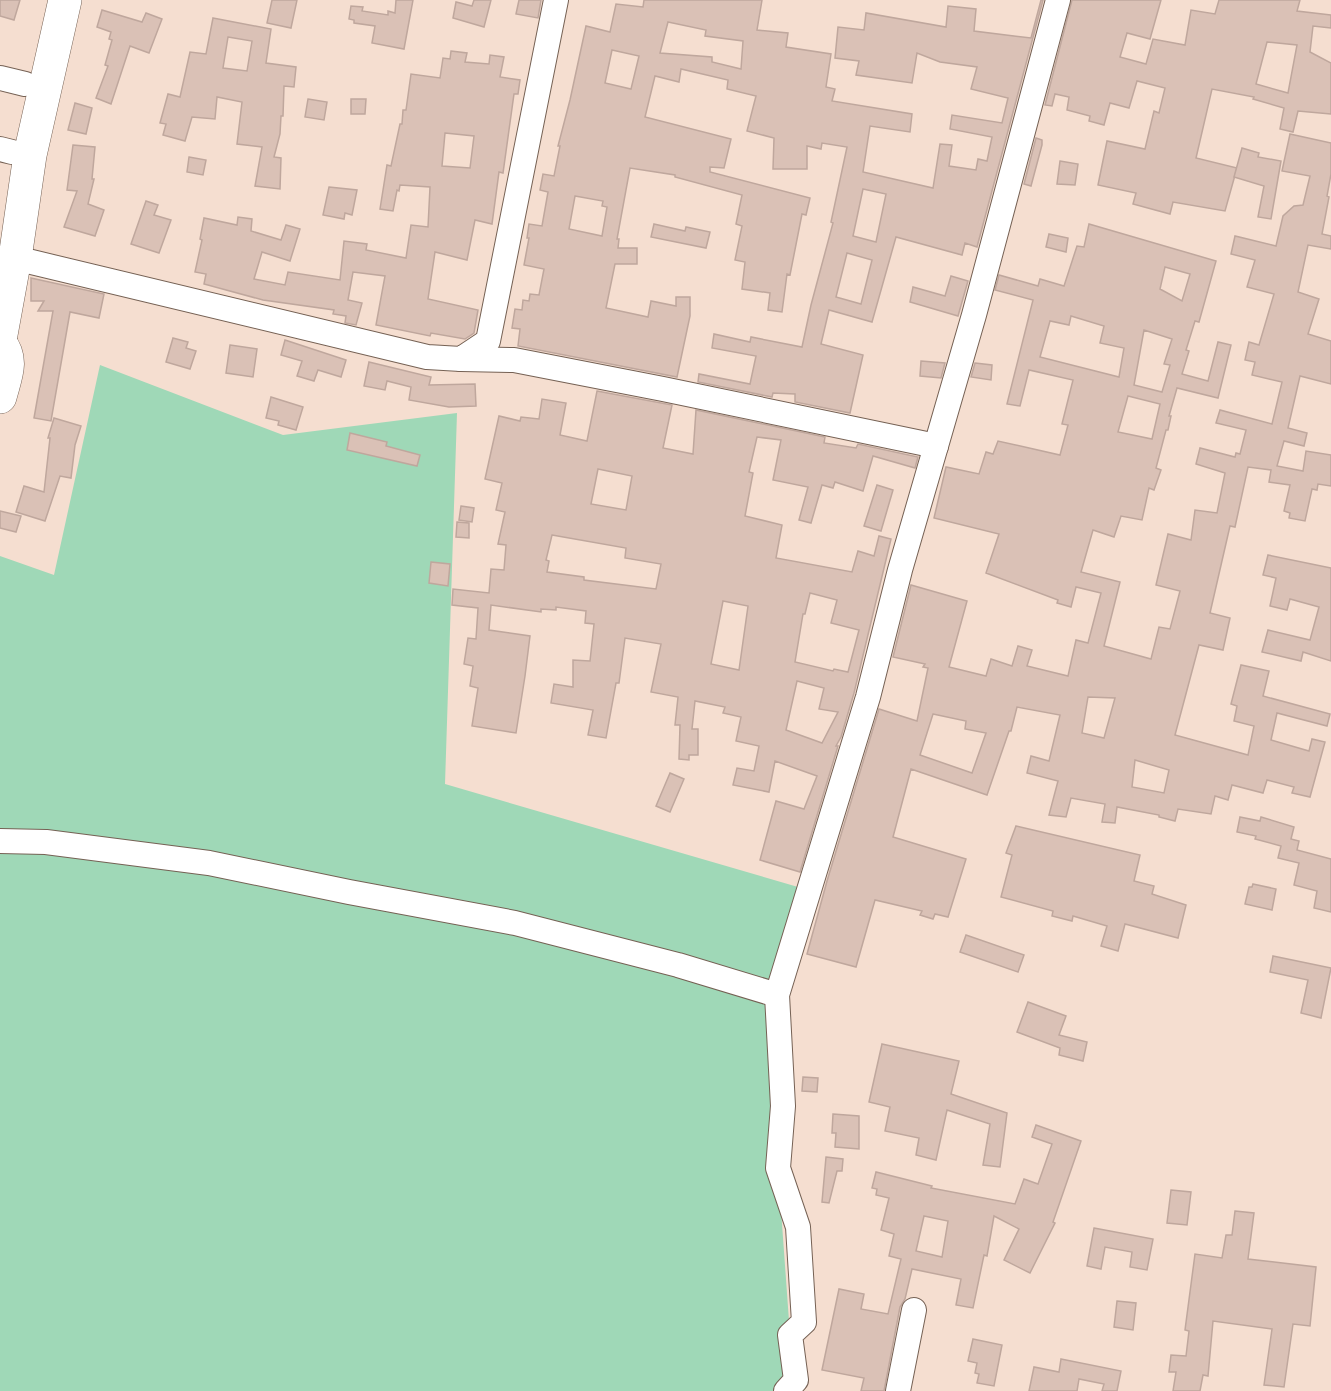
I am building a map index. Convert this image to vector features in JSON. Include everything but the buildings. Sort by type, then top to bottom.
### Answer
[{"type":"highway","points":[[0,210],[13,81],[42,0]]},
{"type":"highway","points":[[0,397],[8,366],[8,354],[0,341],[30,155],[64,0]]},
{"type":"street","points":[[461,358],[488,341],[556,0]]},
{"type":"street","points":[[786,1391],[796,1380],[790,1335],[804,1322],[798,1227],[778,1168],[783,1106],[777,994],[868,697],[900,570],[971,326],[1058,0]]},
{"type":"street","points":[[15,258],[427,357],[525,362],[663,388],[936,446]]},
{"type":"street","points":[[0,841],[46,842],[208,863],[515,923],[678,965],[777,994]]},
{"type":"street","points":[[898,1391],[914,1310]]},
{"type":"green space","points":[[100,365],[283,435],[457,413],[445,784],[798,887],[777,995],[778,1168],[790,1335],[780,1391],[0,1391],[0,556],[54,575]]}]
